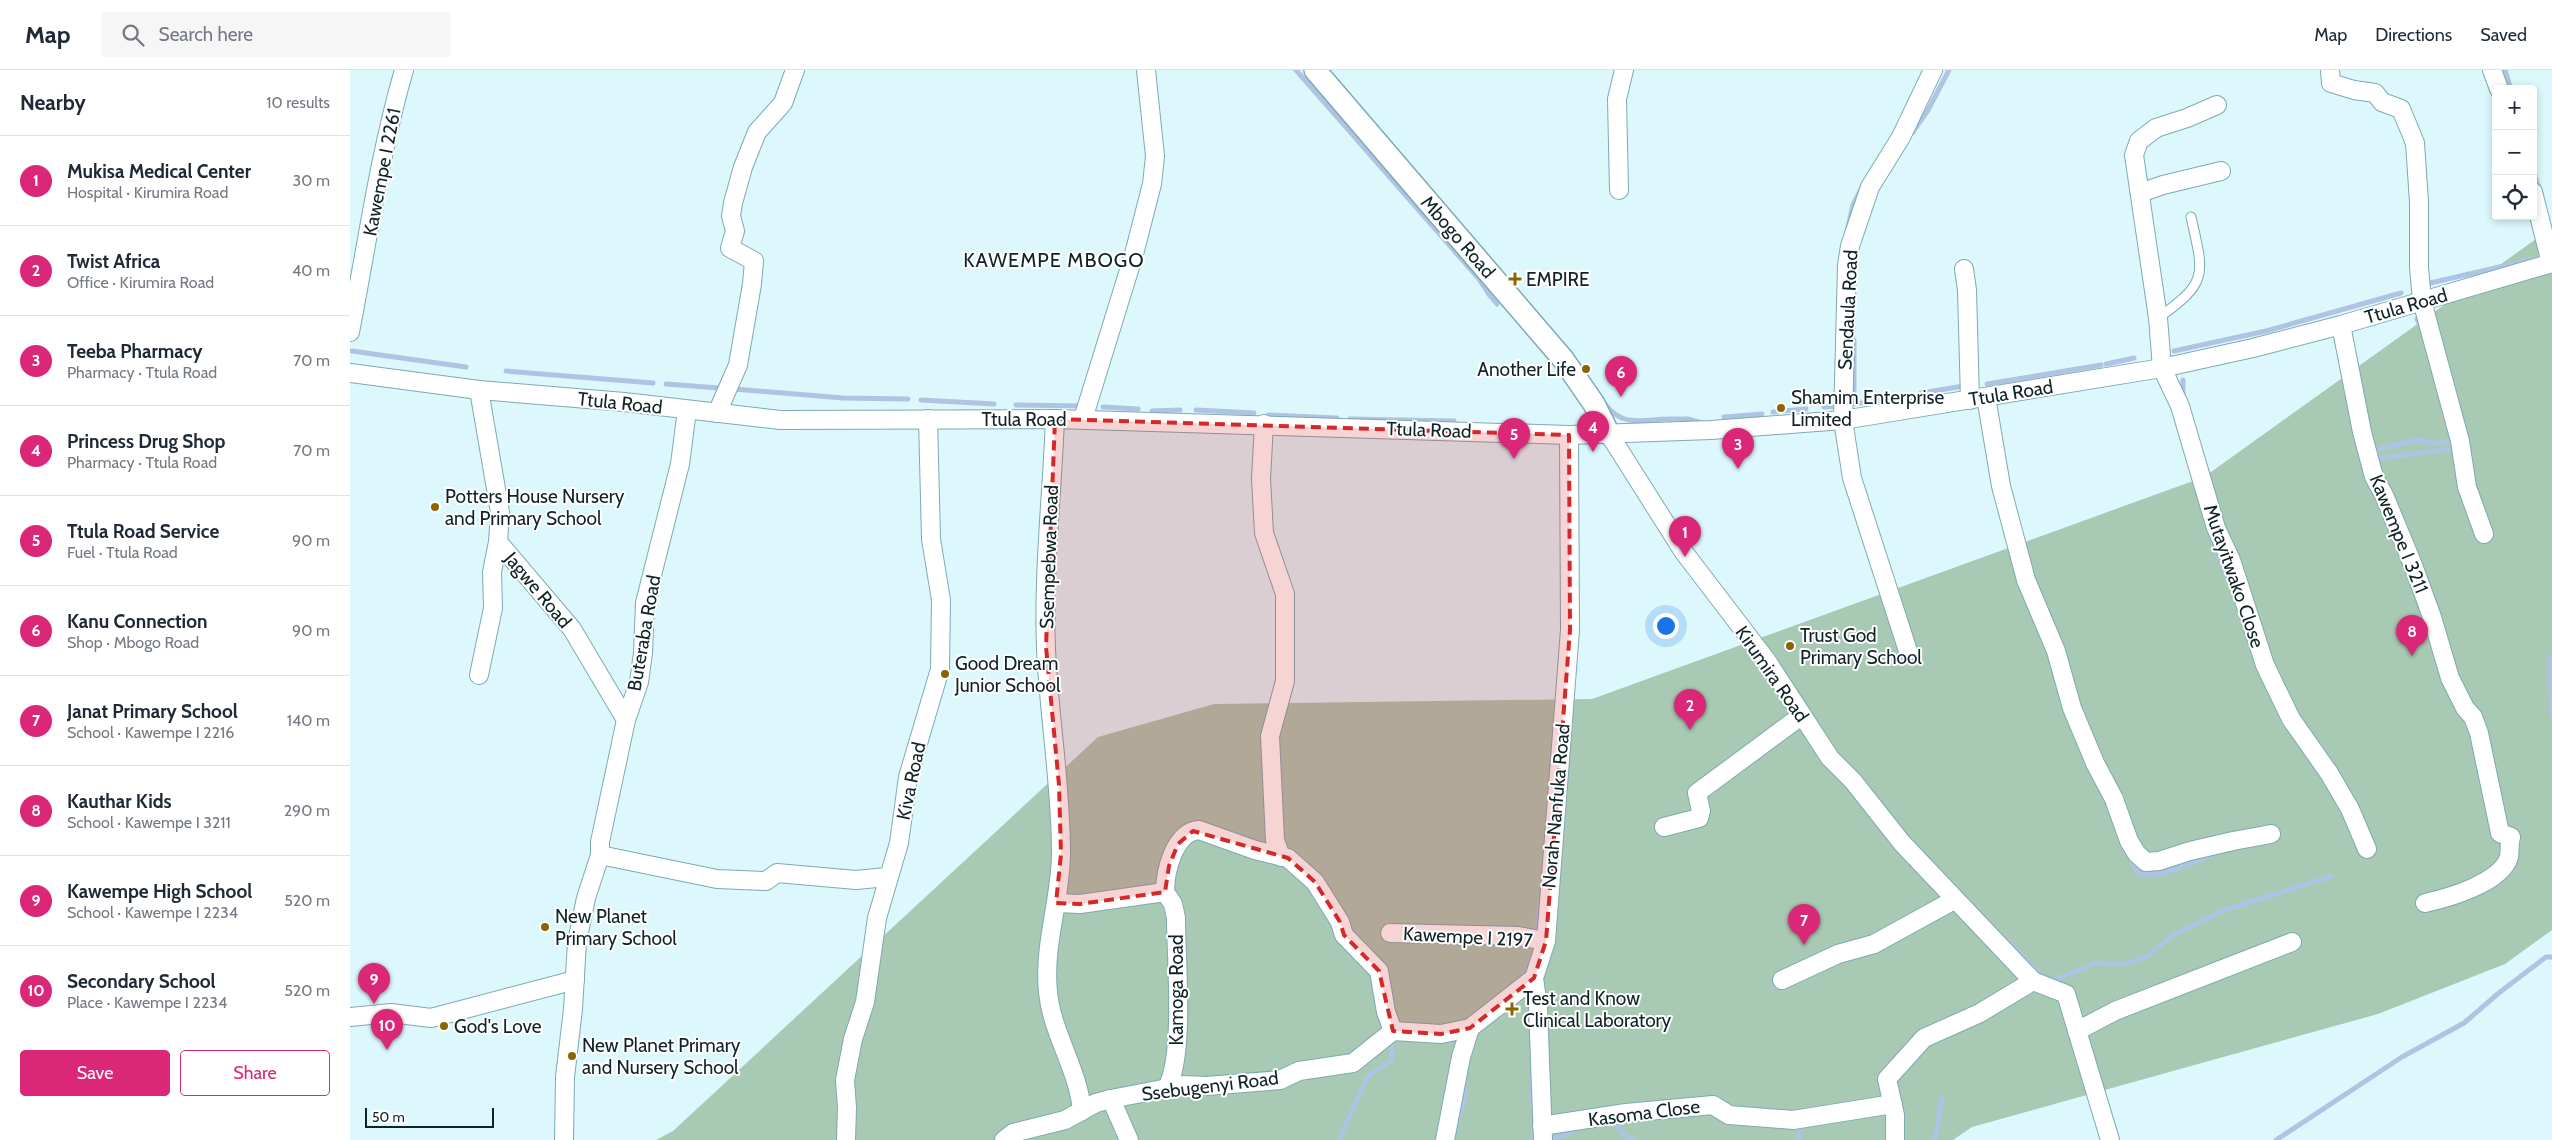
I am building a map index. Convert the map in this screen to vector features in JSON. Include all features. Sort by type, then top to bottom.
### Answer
[{"type":"street","name":"Kawempe I 2261","points":[[350,332],[368,244],[382,154],[404,70]]},
{"type":"street","points":[[717,413],[738,365],[752,284],[754,261],[730,248],[734,231],[731,216],[736,188],[757,132],[783,103],[795,70]]},
{"type":"street","points":[[1083,419],[1134,254],[1152,184],[1155,156],[1146,70]]},
{"type":"street","name":"Mbogo Road","points":[[1315,70],[1563,359],[1594,404],[1610,434]]},
{"type":"street","points":[[1619,190],[1617,99],[1624,70]]},
{"type":"street","name":"Sendaula Road","points":[[1908,651],[1852,478],[1843,420],[1848,265],[1850,246],[1870,187],[1901,137],[1933,70]]},
{"type":"street","points":[[2330,70],[2331,83],[2354,90],[2375,93],[2382,102],[2401,108],[2415,143],[2419,202],[2419,268],[2422,302],[2460,442],[2468,488],[2484,534]]},
{"type":"street","points":[[2492,70],[2498,85]]},
{"type":"street","points":[[2162,368],[2158,318],[2134,156],[2139,141],[2156,128],[2187,118],[2217,105]]},
{"type":"street","points":[[2140,193],[2163,185],[2221,171]]},
{"type":"street","points":[[2537,208],[2551,263]]},
{"type":"street","name":"Ttula Road","points":[[350,373],[479,390],[624,402],[780,420],[1083,419],[1569,435],[1610,434],[1843,420],[2162,368],[2253,348],[2341,325],[2551,263]]},
{"type":"street","points":[[1964,269],[1978,399],[2026,580],[2056,651],[2072,708],[2095,763],[2114,799],[2129,841],[2137,854],[2146,862],[2159,862],[2190,851],[2271,834]]},
{"type":"street","name":"Kawempe I 3211","points":[[2341,325],[2362,432],[2374,477],[2413,565],[2432,617],[2450,678],[2464,708],[2473,717],[2479,733],[2500,833],[2511,838],[2508,858],[2497,872],[2469,889],[2425,903]]},
{"type":"street","name":"Mutayitwako Close","points":[[2162,368],[2180,406],[2216,528],[2231,560],[2265,665],[2290,719],[2329,773],[2350,809],[2367,849]]},
{"type":"street","name":"Jagwe Road","points":[[479,390],[500,512],[498,542],[572,629],[626,720]]},
{"type":"street","name":"Buteraba Road","points":[[564,1140],[565,1077],[577,942],[586,898],[600,855],[600,842],[626,720],[638,682],[643,653],[645,603],[680,464],[688,410]]},
{"type":"street","name":"Kiva Road","points":[[846,1140],[847,1108],[845,1080],[853,1039],[865,1002],[877,918],[887,877],[899,843],[908,777],[940,669],[941,600],[931,539],[928,419]]},
{"type":"street","name":"Ssempebwa Road","points":[[1054,419],[1050,486],[1046,647],[1050,714],[1060,785],[1061,854],[1048,966],[1048,991],[1060,1044],[1073,1070],[1082,1111]]},
{"type":"street","points":[[1264,424],[1261,479],[1264,533],[1285,594],[1285,681],[1270,736],[1275,840],[1281,857]]},
{"type":"street","name":"Kirumira Road","points":[[1610,434],[1683,551],[1766,661],[1830,758],[1954,900],[1964,906],[2033,981]]},
{"type":"street","name":"Norah Nanfuka Road","points":[[1534,978],[1546,941],[1549,882],[1558,800],[1570,630],[1569,435]]},
{"type":"street","points":[[479,675],[494,608],[492,572],[498,542]]},
{"type":"street","points":[[1664,827],[1699,818],[1701,811],[1698,793],[1802,716]]},
{"type":"street","points":[[1056,903],[1080,904],[1165,892],[1169,866],[1178,844],[1193,830],[1199,830],[1255,850],[1288,858],[1315,882],[1340,922],[1344,935],[1379,971],[1386,1012],[1393,1031],[1441,1034],[1470,1028],[1534,978]]},
{"type":"street","points":[[600,855],[717,879],[766,881],[777,874],[856,880],[887,877]]},
{"type":"street","name":"Kamoga Road","points":[[1165,892],[1173,904],[1176,918],[1177,1050],[1174,1077],[1167,1088]]},
{"type":"street","points":[[1782,980],[1838,954],[1874,944],[1954,900]]},
{"type":"street","name":"Kawempe I 2197","points":[[1390,933],[1518,936],[1546,941]]},
{"type":"street","points":[[2077,1031],[2114,1012],[2292,942]]},
{"type":"street","points":[[1534,978],[1538,1007],[1543,1133]]},
{"type":"street","points":[[350,1016],[391,1013],[431,1018],[575,980]]},
{"type":"street","points":[[1896,1140],[1893,1104],[1887,1079],[1924,1038],[1980,1012],[2033,981],[2066,994],[2110,1140]]},
{"type":"street","points":[[1445,1140],[1461,1057],[1470,1028]]},
{"type":"street","name":"Ssebugenyi Road","points":[[1004,1140],[1013,1133],[1065,1120],[1111,1099],[1183,1085],[1207,1086],[1280,1080],[1299,1071],[1353,1062],[1393,1031]]},
{"type":"street","points":[[1111,1099],[1129,1140]]},
{"type":"street","name":"Kasoma Close","points":[[1543,1133],[1626,1113],[1713,1105],[1729,1115],[1793,1120],[1893,1104]]},
{"type":"lane","points":[[2158,318],[2185,299],[2200,278],[2200,257],[2191,217]]},
{"type":"highlighted area","points":[[1055,419],[1569,435],[1570,630],[1546,941],[1534,978],[1470,1028],[1441,1034],[1393,1031],[1379,971],[1344,935],[1340,922],[1315,882],[1288,858],[1193,831],[1178,844],[1169,866],[1165,892],[1080,904],[1056,903],[1061,854],[1059,785],[1046,647]]},
{"type":"green space","points":[[2552,237],[2552,930],[2505,964],[2378,1014],[1972,1127],[1953,1140],[656,1140],[673,1131],[1098,737],[1214,704],[1592,699],[2204,477],[2536,239]]},
{"type":"waterway","points":[[1296,70],[1479,279],[1490,296]]},
{"type":"waterway","points":[[1912,133],[1928,110],[1949,70]]},
{"type":"waterway","points":[[2505,70],[2510,85]]},
{"type":"waterway","points":[[2535,175],[2540,192]]},
{"type":"waterway","points":[[1846,236],[1853,205],[1863,185]]},
{"type":"waterway","points":[[2426,284],[2541,257],[2540,251]]},
{"type":"waterway","points":[[2174,351],[2266,331],[2401,293]]},
{"type":"waterway","points":[[1492,298],[1497,304]]},
{"type":"waterway","points":[[2417,319],[2422,329]]},
{"type":"waterway","points":[[1854,340],[1854,404],[1882,400]]},
{"type":"waterway","points":[[352,351],[466,367]]},
{"type":"waterway","points":[[2106,364],[2134,358]]},
{"type":"waterway","points":[[1987,384],[2101,365]]},
{"type":"waterway","points":[[506,371],[653,383]]},
{"type":"waterway","points":[[2183,380],[2183,396]]},
{"type":"waterway","points":[[666,384],[719,388]]},
{"type":"waterway","points":[[1921,393],[1964,386]]},
{"type":"waterway","points":[[734,389],[843,398],[908,399]]},
{"type":"waterway","points":[[1893,398],[1906,396]]},
{"type":"waterway","points":[[921,400],[994,404]]},
{"type":"waterway","points":[[1605,404],[1611,411],[1624,419],[1632,421],[1665,419]]},
{"type":"waterway","points":[[1016,405],[1084,406]]},
{"type":"waterway","points":[[1824,407],[1840,406]]},
{"type":"waterway","points":[[1103,407],[1138,409]]},
{"type":"waterway","points":[[1773,412],[1806,409]]},
{"type":"waterway","points":[[1152,411],[1180,410]]},
{"type":"waterway","points":[[1196,410],[1254,413]]},
{"type":"waterway","points":[[1724,417],[1762,414]]},
{"type":"waterway","points":[[1268,415],[1337,418]]},
{"type":"waterway","points":[[1350,419],[1454,421]]},
{"type":"waterway","points":[[1668,419],[1688,419],[1702,423]]},
{"type":"waterway","points":[[2373,450],[2417,440],[2440,444],[2455,438]]},
{"type":"waterway","points":[[2376,459],[2457,448]]},
{"type":"waterway","points":[[2216,548],[2229,582]]},
{"type":"waterway","points":[[2552,655],[2550,665],[2552,716]]},
{"type":"waterway","points":[[2128,853],[2138,874],[2148,875],[2178,868],[2217,853]]},
{"type":"waterway","points":[[2048,982],[2096,963],[2122,964],[2135,961],[2147,956],[2175,934],[2225,910],[2332,876]]},
{"type":"waterway","points":[[1536,930],[1541,900]]},
{"type":"waterway","points":[[2009,942],[2045,980]]},
{"type":"waterway","points":[[2276,1140],[2402,1057],[2464,1023],[2500,992],[2546,957],[2552,957]]},
{"type":"waterway","points":[[1523,978],[1531,961]]},
{"type":"waterway","points":[[1773,987],[1782,984]]},
{"type":"waterway","points":[[1339,1140],[1368,1076],[1392,1060],[1392,1038]]},
{"type":"waterway","points":[[1532,1076],[1533,1105]]},
{"type":"waterway","points":[[1453,1139],[1465,1097],[1464,1080]]},
{"type":"waterway","points":[[1935,1140],[1942,1098]]},
{"type":"waterway","points":[[1613,1119],[1623,1134],[1633,1140]]},
{"type":"waterway","points":[[1798,1122],[1799,1140]]},
{"type":"waterway","points":[[1533,1140],[1534,1123]]},
{"type":"waterway","points":[[1547,1136],[1557,1137],[1569,1134],[1581,1127]]},
{"type":"place","name":"EMPIRE","points":[[1515,279]]},
{"type":"place","name":"Another Life","points":[[1586,369]]},
{"type":"place","name":"Kanu Connection","points":[[1621,397]]},
{"type":"place","name":"Shamim Enterprise Limited","points":[[1781,408]]},
{"type":"place","name":"Princess Drug Shop","points":[[1593,452]]},
{"type":"place","name":"Ttula Road Service","points":[[1514,459]]},
{"type":"place","name":"Teeba Pharmacy","points":[[1738,469]]},
{"type":"place","name":"Potters House Nursery and Primary School","points":[[435,507]]},
{"type":"place","name":"Mukisa Medical Center","points":[[1685,557]]},
{"type":"place","name":"Trust God Primary School","points":[[1790,646]]},
{"type":"place","name":"Kauthar Kids","points":[[2412,656]]},
{"type":"place","name":"Good Dream Junior School","points":[[945,674]]},
{"type":"place","name":"Twist Africa","points":[[1690,730]]},
{"type":"place","name":"New Planet Primary School","points":[[545,927]]},
{"type":"place","name":"Janat Primary School","points":[[1804,945]]},
{"type":"place","name":"Kawempe High School","points":[[374,1004]]},
{"type":"place","name":"Test and Know Clinical Laboratory","points":[[1512,1009]]},
{"type":"place","name":"God's Love","points":[[444,1026]]},
{"type":"place","name":"Secondary School","points":[[387,1050]]},
{"type":"place","name":"New Planet Primary and Nursery School","points":[[572,1056]]},
{"type":"district","name":"KAWEMPE MBOGO","points":[[1054,260]]}]
